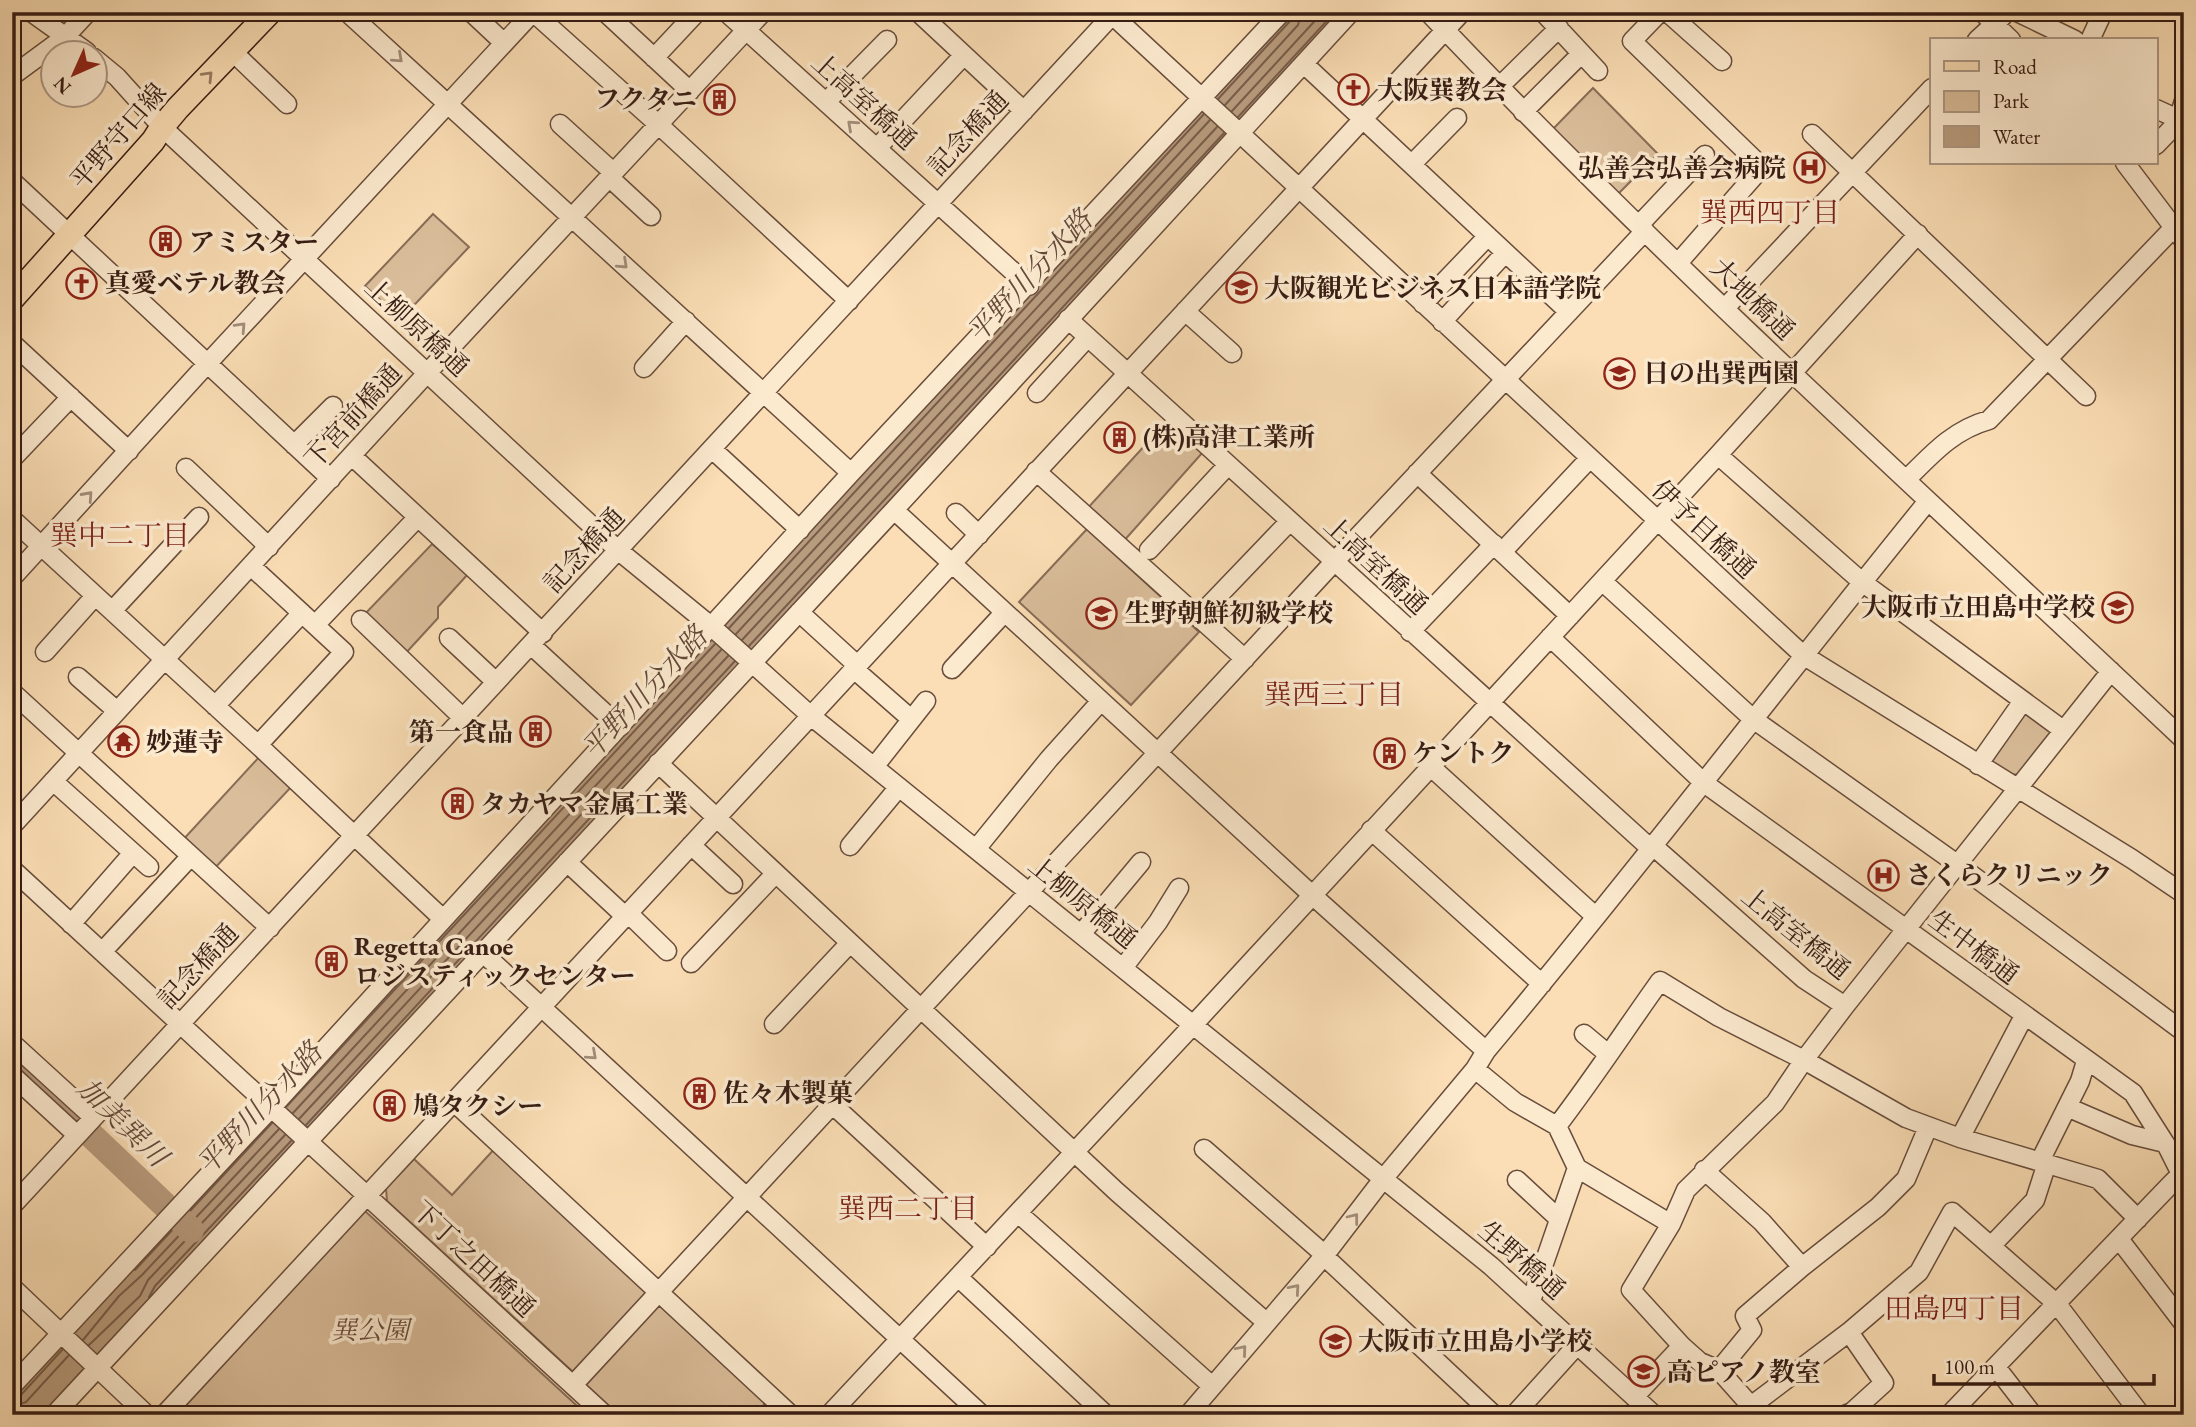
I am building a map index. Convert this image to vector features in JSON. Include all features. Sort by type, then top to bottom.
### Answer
[{"type":"main road","name":"平野守口線","points":[[12,299],[153,141],[162,127],[271,12]]},
{"type":"street","points":[[32,12],[65,37]]},
{"type":"street","points":[[12,76],[65,37],[88,12]]},
{"type":"street","points":[[347,12],[851,473]]},
{"type":"street","points":[[471,12],[504,43]]},
{"type":"street","points":[[12,578],[533,12],[849,301]]},
{"type":"street","points":[[605,12],[690,91]]},
{"type":"street","points":[[654,58],[697,12]]},
{"type":"street","name":"上高室橋通","points":[[726,12],[1029,286]]},
{"type":"street","name":"下宮前橋通","points":[[12,826],[428,372],[763,12]]},
{"type":"street","points":[[918,12],[1024,111]]},
{"type":"street","points":[[12,1387],[272,1107],[851,473],[1029,286],[1282,12]]},
{"type":"street","points":[[54,1415],[894,510],[1351,12]]},
{"type":"street","name":"大地橋通","points":[[1428,12],[1523,112],[1792,373],[2184,740]]},
{"type":"street","points":[[164,1415],[1462,12]]},
{"type":"street","points":[[1543,12],[1598,72]]},
{"type":"street","points":[[1660,12],[1632,41],[1762,167],[1678,263]]},
{"type":"street","points":[[1667,12],[1722,61]]},
{"type":"street","points":[[2017,12],[2071,38]]},
{"type":"street","points":[[2091,38],[2104,12]]},
{"type":"street","points":[[1112,13],[1202,98]]},
{"type":"street","name":"記念橋通","points":[[12,1206],[939,204],[1112,13]]},
{"type":"street","points":[[1979,38],[1994,16],[2010,38]]},
{"type":"street","points":[[1499,88],[1559,28]]},
{"type":"street","points":[[826,102],[887,40]]},
{"type":"street","points":[[232,51],[287,104]]},
{"type":"street","points":[[1523,112],[1581,54]]},
{"type":"street","points":[[877,148],[964,55]]},
{"type":"street","points":[[1304,64],[1569,312]]},
{"type":"street","name":"上柳原橋通","points":[[108,70],[162,127],[619,551],[712,626],[811,716],[1383,1179]]},
{"type":"street","points":[[1725,308],[1930,90]]},
{"type":"street","name":"伊予目橋通","points":[[1202,98],[1803,655],[2184,894]]},
{"type":"street","points":[[2158,143],[2178,119],[2184,101]]},
{"type":"street","points":[[2158,110],[2178,119]]},
{"type":"street","points":[[1412,164],[1457,118]]},
{"type":"street","points":[[560,124],[651,216]]},
{"type":"street","points":[[1812,134],[2087,396]]},
{"type":"street","points":[[573,1385],[1334,562],[1569,312],[1705,155]]},
{"type":"street","points":[[1907,480],[1946,440],[1973,425],[1989,421],[2180,229],[2131,165]]},
{"type":"street","points":[[12,181],[331,479]]},
{"type":"street","points":[[829,1415],[1550,638],[1918,234]]},
{"type":"street","points":[[1423,304],[1488,236]]},
{"type":"street","points":[[1442,321],[1505,253]]},
{"type":"street","points":[[1185,311],[1232,353]]},
{"type":"street","name":"上高室橋通","points":[[1068,319],[1488,703],[1804,979],[1845,1006]]},
{"type":"street","points":[[644,368],[685,321]]},
{"type":"street","points":[[1037,393],[1088,337]]},
{"type":"street","points":[[12,343],[129,451]]},
{"type":"street","points":[[12,459],[71,397]]},
{"type":"street","points":[[294,445],[333,406]]},
{"type":"street","points":[[712,449],[800,530]]},
{"type":"street","points":[[1718,455],[1862,582],[2063,730]]},
{"type":"street","points":[[352,456],[418,517],[620,727]]},
{"type":"street","points":[[1410,632],[1590,458]]},
{"type":"street","points":[[1149,550],[1228,465]]},
{"type":"street","points":[[186,468],[269,547]]},
{"type":"street","points":[[1036,471],[1245,659]]},
{"type":"street","points":[[1417,473],[1570,616]]},
{"type":"street","points":[[1188,1415],[1325,1255],[1383,1179],[1475,1069],[1486,1051],[1928,501]]},
{"type":"street","points":[[894,510],[1311,894],[1486,1051]]},
{"type":"street","points":[[956,513],[979,535]]},
{"type":"street","points":[[112,611],[199,517]]},
{"type":"street","points":[[215,706],[418,517]]},
{"type":"street","points":[[12,519],[443,919]]},
{"type":"street","points":[[1199,617],[1290,521]]},
{"type":"street","points":[[251,566],[344,652],[258,745]]},
{"type":"street","points":[[1602,581],[1753,719],[1957,864],[2184,1032]]},
{"type":"street","points":[[45,652],[95,596]]},
{"type":"street","points":[[799,612],[911,719]]},
{"type":"street","points":[[952,669],[1004,613]]},
{"type":"street","points":[[361,620],[463,718]]},
{"type":"street","points":[[449,638],[496,682]]},
{"type":"street","name":"生中橋通","points":[[1550,638],[1704,783],[2133,1093],[2182,1171]]},
{"type":"street","points":[[2111,671],[1845,1006],[1775,1103],[1686,1190],[1671,1224],[1632,1290],[1682,1346],[1700,1362],[1719,1370],[1755,1410],[1782,1380],[1849,1332],[1919,1272],[1952,1212],[2057,1304],[2141,1415]]},
{"type":"street","points":[[78,677],[117,711]]},
{"type":"street","points":[[12,692],[270,928]]},
{"type":"street","points":[[874,767],[926,701]]},
{"type":"street","points":[[976,849],[1049,759],[1101,701]]},
{"type":"street","points":[[1978,765],[2023,701]]},
{"type":"street","points":[[658,763],[1074,1153],[1266,1322]]},
{"type":"street","points":[[1430,766],[1595,916]]},
{"type":"street","points":[[53,781],[149,867]]},
{"type":"street","points":[[850,846],[899,787]]},
{"type":"street","points":[[1371,830],[1542,984]]},
{"type":"street","points":[[691,845],[733,884]]},
{"type":"street","points":[[71,924],[133,853]]},
{"type":"street","points":[[102,953],[190,857]]},
{"type":"street","points":[[567,862],[667,951]]},
{"type":"street","points":[[1081,934],[1141,862]]},
{"type":"street","points":[[12,869],[272,1107]]},
{"type":"street","points":[[691,963],[775,874]]},
{"type":"street","points":[[1123,968],[1158,922],[1179,888]]},
{"type":"street","points":[[774,1024],[849,944]]},
{"type":"street","points":[[483,953],[982,1415]]},
{"type":"street","points":[[1557,1126],[1591,1083],[1608,1054],[1660,981],[1718,1017],[1804,1060],[1906,1118],[1960,1138],[2098,1179],[2138,1219]]},
{"type":"street","points":[[1960,1138],[2024,1016]]},
{"type":"street","points":[[1584,1034],[1608,1054]]},
{"type":"street","points":[[12,1043],[85,1126]]},
{"type":"street","points":[[1991,1246],[2035,1200],[2043,1162],[2080,1081],[2086,1061]]},
{"type":"street","points":[[1475,1069],[1515,1102],[1557,1126],[1577,1168],[1671,1224]]},
{"type":"street","points":[[12,1075],[85,1126]]},
{"type":"street","points":[[454,1102],[791,1415]]},
{"type":"street","points":[[833,1105],[987,1247]]},
{"type":"street","name":"下丁之田橋通","points":[[272,1107],[605,1415]]},
{"type":"street","points":[[2067,1107],[2132,1135],[2165,1143]]},
{"type":"street","points":[[1719,1370],[1752,1330],[1745,1316],[1878,1207],[1906,1179],[1928,1127]]},
{"type":"street","points":[[1204,1149],[1325,1255],[1494,1415]]},
{"type":"street","points":[[1531,1301],[1577,1168]]},
{"type":"street","points":[[1704,1170],[1762,1222],[1802,1267]]},
{"type":"street","points":[[1949,1415],[2182,1171]]},
{"type":"street","name":"生野橋通","points":[[1383,1179],[1492,1266],[1654,1415]]},
{"type":"street","points":[[1517,1180],[1558,1217]]},
{"type":"street","points":[[1018,1213],[1212,1386]]},
{"type":"street","points":[[2119,1239],[2184,1324]]},
{"type":"street","points":[[958,1278],[1106,1415]]},
{"type":"street","points":[[12,1287],[147,1415]]},
{"type":"street","points":[[1849,1332],[1884,1383],[1850,1414]]},
{"type":"street","points":[[1514,1415],[1578,1344]]},
{"type":"street","points":[[1634,1396],[1682,1346]]},
{"type":"street","points":[[1996,1367],[2033,1415]]},
{"type":"green space","points":[[1593,88],[1658,154],[1616,196],[1550,132]]},
{"type":"green space","points":[[433,214],[469,247],[401,319],[365,286]]},
{"type":"green space","points":[[1168,420],[1203,452],[1122,543],[1086,510]]},
{"type":"green space","points":[[1087,529],[1199,632],[1131,705],[1019,602]]},
{"type":"green space","points":[[432,544],[468,574],[438,607],[438,618],[404,655],[362,617]]},
{"type":"green space","points":[[2021,710],[2051,727],[2053,737],[2022,774],[2010,775],[1986,760]]},
{"type":"green space","points":[[261,755],[293,785],[212,871],[181,842]]},
{"type":"green space","points":[[498,1145],[653,1290],[577,1371],[572,1371],[387,1201],[386,1188],[414,1159],[452,1195]]},
{"type":"green space","name":"巽公園","points":[[365,1211],[587,1415],[175,1415]]},
{"type":"green space","points":[[659,1302],[767,1401],[755,1415],[618,1415],[584,1383]]},
{"type":"water","name":"平野川分水路","points":[[1289,12],[1345,12],[46,1415],[12,1415],[12,1394]]},
{"type":"waterway","name":"加美巽川","points":[[12,1060],[191,1230]]},
{"type":"place","name":"大阪巽教会","points":[[1354,90]]},
{"type":"place","name":"フクタニ","points":[[720,99]]},
{"type":"place","name":"弘善会弘善会病院","points":[[1809,168]]},
{"type":"place","name":"アミスター","points":[[166,242]]},
{"type":"place","name":"真愛ベテル教会","points":[[82,283]]},
{"type":"place","name":"大阪観光ビジネス日本語学院","points":[[1241,288]]},
{"type":"place","name":"日の出巽西園","points":[[1620,373]]},
{"type":"place","name":"(株)高津工業所","points":[[1120,437]]},
{"type":"place","name":"大阪市立田島中学校","points":[[2118,607]]},
{"type":"place","name":"生野朝鮮初級学校","points":[[1102,613]]},
{"type":"place","name":"第一食品","points":[[536,732]]},
{"type":"place","name":"妙蓮寺","points":[[123,742]]},
{"type":"place","name":"ケントク","points":[[1389,753]]},
{"type":"place","name":"タカヤマ金属工業","points":[[457,804]]},
{"type":"place","name":"さくらクリニック","points":[[1883,875]]},
{"type":"place","name":"Regetta Canoe ロジスティックセンター","points":[[331,961]]},
{"type":"place","name":"佐々木製菓","points":[[700,1093]]},
{"type":"place","name":"鳩タクシー","points":[[390,1106]]},
{"type":"place","name":"大阪市立田島小学校","points":[[1335,1341]]},
{"type":"place","name":"高ピアノ教室","points":[[1644,1372]]},
{"type":"district","name":"巽西四丁目","points":[[1770,212]]},
{"type":"district","name":"巽中二丁目","points":[[120,535]]},
{"type":"district","name":"巽西三丁目","points":[[1334,694]]},
{"type":"district","name":"巽西二丁目","points":[[908,1208]]},
{"type":"district","name":"田島四丁目","points":[[1954,1308]]}]
